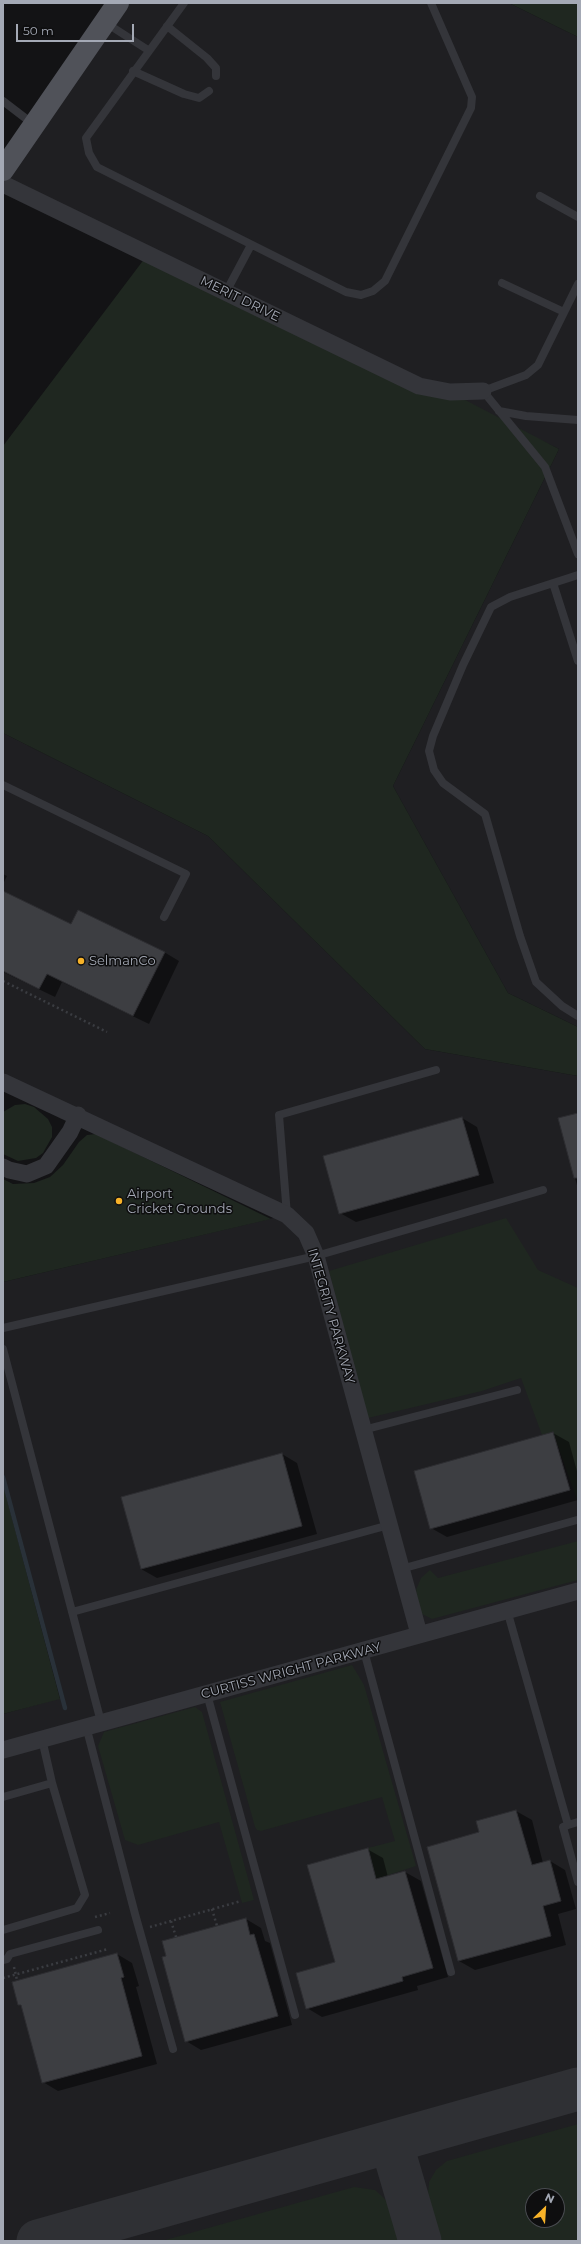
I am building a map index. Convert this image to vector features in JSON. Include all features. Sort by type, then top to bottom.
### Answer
[{"type":"main road","points":[[3,170],[118,3]]},
{"type":"street","name":"MERIT DRIVE","points":[[3,184],[419,386],[450,392],[483,392]]},
{"type":"street","name":"INTEGRITY PARKWAY","points":[[3,1082],[78,1115],[287,1215],[306,1233],[316,1256],[419,1634]]},
{"type":"street","points":[[3,1167],[27,1174],[46,1166],[70,1132],[78,1115]]},
{"type":"street","name":"CURTISS WRIGHT PARKWAY","points":[[3,1750],[578,1591]]},
{"type":"lane","points":[[184,3],[148,50],[86,138],[89,153],[97,167],[346,292],[361,295],[372,291],[385,281],[471,108],[472,96],[431,3]]},
{"type":"lane","points":[[104,22],[148,50]]},
{"type":"lane","points":[[167,26],[207,58],[216,68],[216,76]]},
{"type":"lane","points":[[133,71],[199,98],[209,91]]},
{"type":"lane","points":[[3,101],[34,125]]},
{"type":"lane","points":[[540,196],[578,217]]},
{"type":"lane","points":[[226,292],[251,245]]},
{"type":"lane","points":[[502,283],[564,312]]},
{"type":"lane","points":[[578,284],[538,365],[526,375],[483,392],[545,467],[578,554]]},
{"type":"lane","points":[[499,411],[526,416],[578,420]]},
{"type":"lane","points":[[578,575],[510,597],[491,606],[462,665],[433,736],[429,751],[434,770],[443,783],[485,814],[520,936],[536,982],[562,1006],[578,1016]]},
{"type":"lane","points":[[553,583],[578,660]]},
{"type":"lane","points":[[3,785],[186,874],[164,917]]},
{"type":"lane","points":[[287,1215],[279,1115],[436,1070]]},
{"type":"lane","points":[[3,1328],[316,1256],[542,1190]]},
{"type":"lane","points":[[3,1349],[72,1612],[93,1724],[140,1929],[174,2049]]},
{"type":"lane","points":[[363,1430],[517,1390]]},
{"type":"lane","points":[[401,1569],[577,1520]]},
{"type":"lane","points":[[72,1612],[389,1525]]},
{"type":"lane","points":[[507,1610],[568,1825]]},
{"type":"lane","points":[[364,1651],[451,1972]]},
{"type":"lane","points":[[207,1694],[295,2015]]},
{"type":"lane","points":[[3,1930],[77,1908],[85,1895],[52,1784],[42,1739]]},
{"type":"lane","points":[[3,1797],[52,1784]]},
{"type":"lane","points":[[578,1822],[563,1827],[578,1882]]},
{"type":"lane","points":[[3,1960],[7,1959],[6,1953],[98,1930]]},
{"type":"path","points":[[3,981],[107,1032]]},
{"type":"path","points":[[140,1929],[241,1901]]},
{"type":"path","points":[[212,1910],[217,1926]]},
{"type":"path","points":[[171,1921],[176,1938]]},
{"type":"path","points":[[3,1978],[108,1949]]},
{"type":"shaded area","points":[[118,3],[509,3],[578,37],[578,1027],[508,993],[393,786],[559,449],[3,184]]},
{"type":"shaded area","points":[[509,3],[578,3],[578,37]]},
{"type":"shaded area","points":[[148,254],[450,392],[559,449],[393,786],[508,993],[578,1027],[578,1076],[425,1049],[208,836],[3,733],[3,446]]},
{"type":"shaded area","points":[[3,733],[208,836],[425,1049],[578,1076],[578,2241],[3,2241],[3,1714],[60,1698],[3,1484],[3,1282],[286,1215],[3,1082]]},
{"type":"shaded area","points":[[25,1104],[34,1107],[48,1119],[52,1127],[52,1137],[43,1153],[36,1158],[18,1161],[3,1154],[3,1112],[15,1105]]},
{"type":"shaded area","name":"Airport Cricket Grounds","points":[[96,1134],[271,1219],[3,1282],[3,1179],[13,1184],[34,1183],[50,1177],[63,1165],[79,1142],[87,1135]]},
{"type":"shaded area","points":[[506,1218],[538,1270],[578,1288],[578,1502],[553,1432],[542,1435],[521,1378],[482,1391],[368,1418],[329,1271]]},
{"type":"shaded area","points":[[3,1484],[60,1699],[3,1714]]},
{"type":"shaded area","points":[[578,1541],[578,1580],[432,1619],[420,1613],[416,1590],[421,1578],[430,1570],[438,1578]]},
{"type":"shaded area","points":[[352,1665],[364,1685],[416,1866],[376,1879],[368,1848],[395,1841],[382,1797],[261,1831],[257,1830],[220,1702]]},
{"type":"shaded area","points":[[195,1707],[202,1712],[254,1900],[242,1903],[219,1822],[138,1845],[125,1840],[98,1746],[104,1732]]},
{"type":"shaded area","points":[[578,2124],[578,2241],[440,2241],[428,2193],[429,2182],[436,2170],[447,2161]]},
{"type":"shaded area","points":[[354,2187],[375,2190],[386,2200],[398,2226],[402,2241],[162,2241]]},
{"type":"building","name":"SelmanCo","points":[[3,891],[71,924],[78,910],[165,952],[133,1016],[47,974],[39,989],[3,971]]},
{"type":"building","points":[[578,1113],[578,1178],[574,1178],[558,1118]]},
{"type":"building","points":[[462,1117],[479,1175],[339,1214],[323,1156]]},
{"type":"building","points":[[553,1432],[570,1490],[430,1529],[414,1471]]},
{"type":"building","points":[[282,1453],[302,1526],[141,1569],[121,1497]]},
{"type":"building","points":[[516,1810],[532,1865],[550,1860],[561,1901],[543,1906],[551,1936],[458,1961],[427,1847],[479,1832],[476,1821]]},
{"type":"building","points":[[368,1848],[376,1879],[405,1871],[433,1968],[402,1977],[403,1981],[306,2009],[296,1973],[335,1962],[307,1865]]},
{"type":"building","points":[[246,1918],[250,1935],[254,1934],[278,2016],[185,2042],[162,1957],[166,1956],[162,1941]]},
{"type":"building","points":[[117,1953],[124,1977],[121,1978],[142,2056],[42,2083],[21,2005],[18,2005],[12,1982]]},
{"type":"waterway","points":[[3,1477],[65,1708]]},
{"type":"taxiway","points":[[38,2241],[578,2089]]},
{"type":"taxiway","points":[[391,2142],[420,2241]]},
{"type":"place","name":"SelmanCo","points":[[81,961]]},
{"type":"place","name":"Airport Cricket Grounds","points":[[119,1201]]}]
